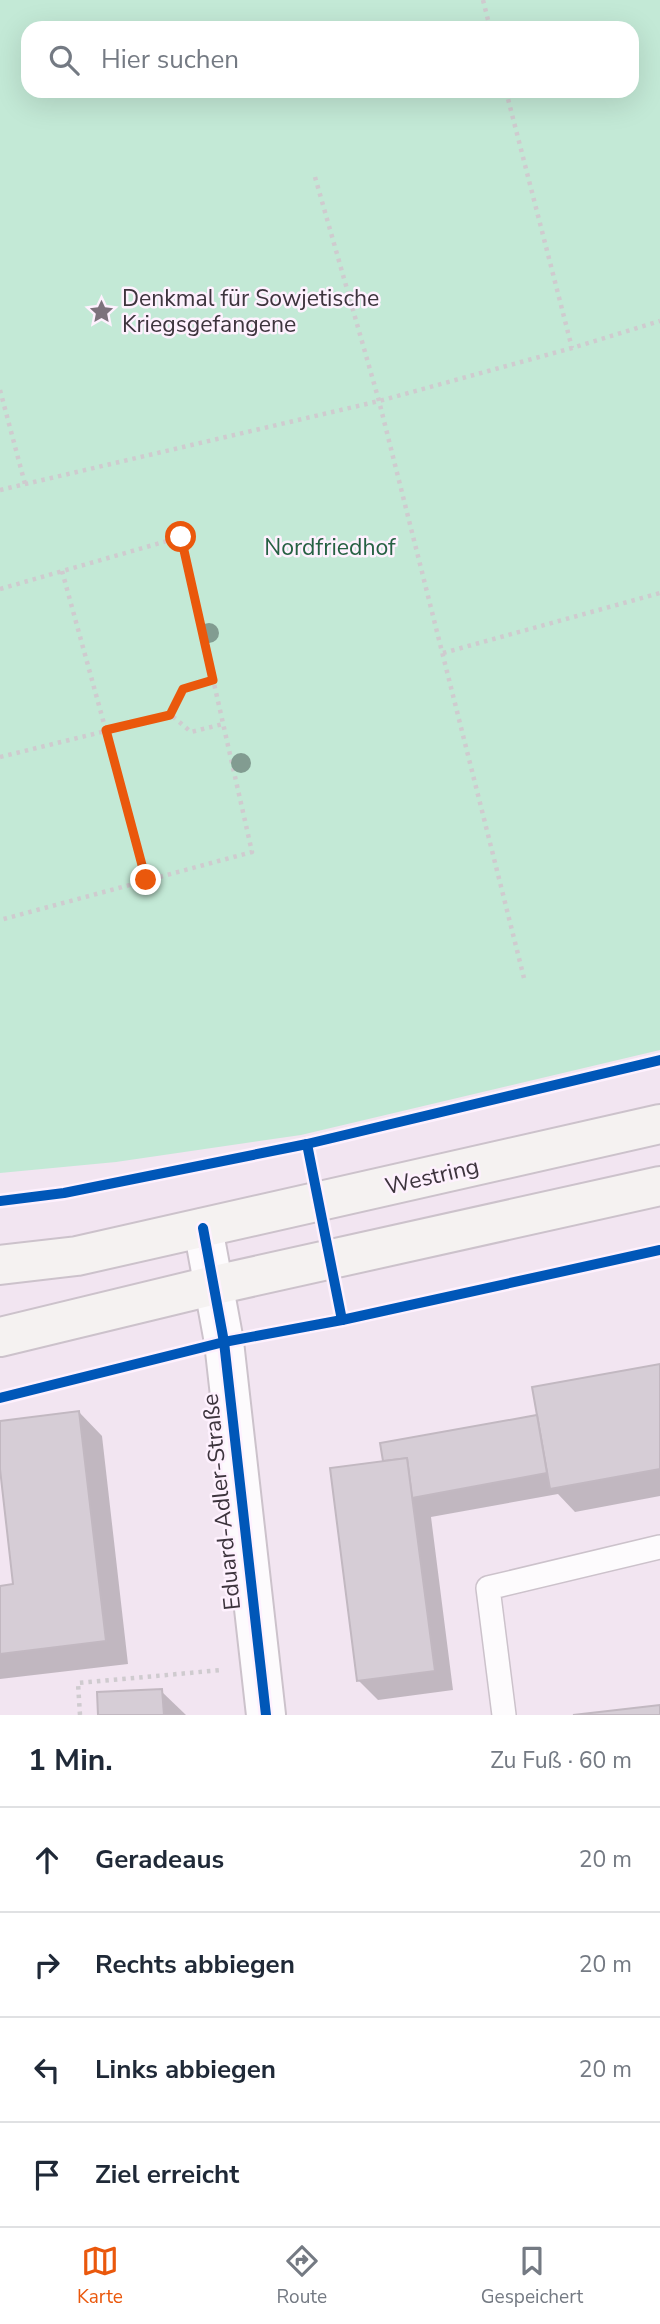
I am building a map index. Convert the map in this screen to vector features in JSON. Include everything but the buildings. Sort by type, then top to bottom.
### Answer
[{"type":"main road","name":"Westring","points":[[0,1265],[77,1255],[660,1124]]},
{"type":"main road","points":[[0,1337],[215,1285],[660,1185]]},
{"type":"street","points":[[203,1228],[215,1285]]},
{"type":"street","name":"Eduard-Adler-Straße","points":[[215,1285],[267,1715]]},
{"type":"lane","points":[[504,1715],[488,1588],[660,1548]]},
{"type":"path","points":[[483,0],[488,21]]},
{"type":"path","points":[[508,98],[572,348]]},
{"type":"path","points":[[315,177],[379,401],[524,978]]},
{"type":"path","points":[[0,490],[379,401],[660,321]]},
{"type":"path","points":[[0,390],[25,484]]},
{"type":"path","points":[[0,589],[181,537],[252,852],[0,920]]},
{"type":"path","points":[[62,571],[146,880]]},
{"type":"path","points":[[443,653],[660,593]]},
{"type":"path","points":[[170,715],[183,689],[213,680]]},
{"type":"path","points":[[0,757],[170,715]]},
{"type":"path","points":[[170,715],[191,732],[223,724]]},
{"type":"path","points":[[80,1715],[78,1683],[261,1667]]},
{"type":"green space","name":"Nordfriedhof","points":[[0,0],[660,0],[660,1050],[301,1135],[116,1162],[0,1173]]},
{"type":"cycle path","points":[[0,1201],[64,1193],[307,1144],[660,1060]]},
{"type":"cycle path","points":[[307,1144],[342,1320]]},
{"type":"cycle path","points":[[203,1228],[224,1342],[266,1715]]},
{"type":"cycle path","points":[[0,1398],[224,1342],[342,1320],[660,1250]]},
{"type":"place","name":"Denkmal für Sowjetische Kriegsgefangene","points":[[102,311]]},
{"type":"route","points":[[146,880],[106,730],[170,715],[183,689],[213,680],[181,537]]}]
